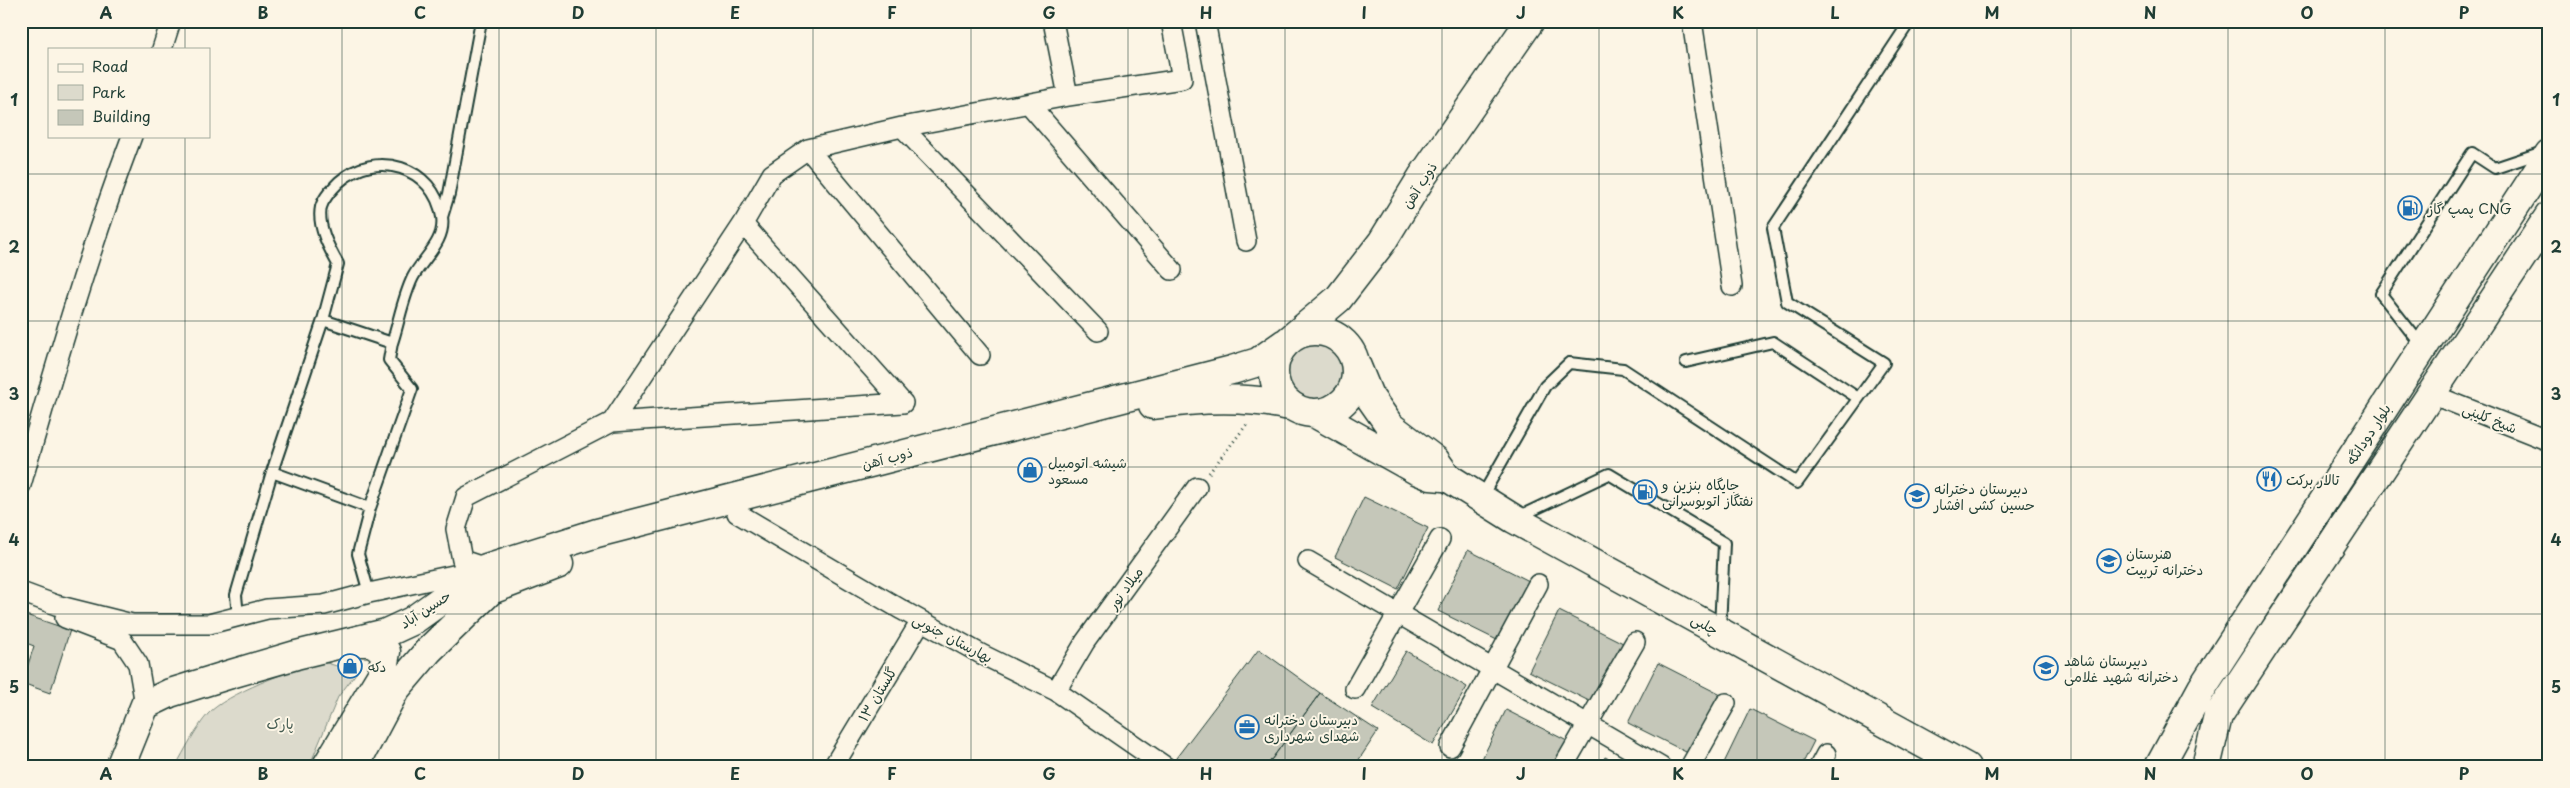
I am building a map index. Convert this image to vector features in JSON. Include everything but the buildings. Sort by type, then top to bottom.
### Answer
[{"type":"main road","name":"ذوب آهن","points":[[735,505],[1258,362],[1338,299],[1382,242],[1422,178],[1530,21]]},
{"type":"main road","name":"بلوار دودانگه","points":[[2159,767],[2202,688],[2549,154]]},
{"type":"main road","points":[[2206,767],[2218,716],[2431,394],[2467,344],[2549,216]]},
{"type":"main road","points":[[1356,362],[1355,380],[1348,397],[1328,412],[1316,414],[1277,404],[1274,364],[1289,339],[1306,331],[1320,330],[1333,334],[1344,342],[1356,362],[1369,396],[1390,426],[1435,460],[1447,477]]},
{"type":"main road","points":[[2401,382],[2431,394]]},
{"type":"main road","name":"ذوب آهن","points":[[488,579],[597,533],[735,505],[1138,408],[1184,400],[1277,404]]},
{"type":"main road","points":[[1316,414],[1416,470],[1431,476],[1447,477]]},
{"type":"main road","name":"چلبی","points":[[1447,477],[1514,519],[1966,767]]},
{"type":"main road","name":"حسین آباد","points":[[145,705],[170,693],[231,674],[350,641],[386,634],[488,579]]},
{"type":"main road","name":"حسین آباد","points":[[354,767],[395,690],[488,579]]},
{"type":"main road","points":[[326,767],[382,674],[386,652],[372,642],[350,641]]},
{"type":"main road","points":[[120,767],[145,705]]},
{"type":"street","points":[[162,48],[172,21]]},
{"type":"street","points":[[1053,21],[1068,96]]},
{"type":"street","points":[[612,422],[743,224],[772,174],[808,149],[902,127],[1068,96],[1182,79],[1171,21]]},
{"type":"street","points":[[1204,21],[1246,241]]},
{"type":"street","points":[[1692,21],[1732,286]]},
{"type":"street","points":[[1030,104],[1172,270]]},
{"type":"street","points":[[902,127],[1098,331]]},
{"type":"street","points":[[21,485],[78,291],[94,251],[101,219],[131,138]]},
{"type":"street","points":[[808,149],[980,355]]},
{"type":"street","points":[[488,579],[462,560],[456,529],[466,497],[612,422],[903,403],[743,224]]},
{"type":"street","name":"شیخ کلینی","points":[[2431,394],[2549,441]]},
{"type":"street","name":"میلاد نور","points":[[1056,691],[1085,642],[1198,487]]},
{"type":"street","name":"بهارستان جنوبی","points":[[735,505],[922,621],[1056,691],[1165,766]]},
{"type":"street","points":[[1355,689],[1440,539]]},
{"type":"street","points":[[1308,561],[1661,767]]},
{"type":"street","points":[[21,592],[56,605],[132,624],[209,624],[267,609],[324,605],[369,593],[488,579]]},
{"type":"street","points":[[1450,747],[1538,584]]},
{"type":"street","points":[[21,602],[122,640],[138,664],[145,705]]},
{"type":"street","name":"گلستان ۱۳","points":[[833,767],[922,621]]},
{"type":"street","points":[[1563,767],[1635,642]]},
{"type":"street","points":[[1690,767],[1726,703]]},
{"type":"lane","points":[[369,593],[358,554],[370,508],[412,389],[389,360],[392,343],[413,277],[430,255],[440,234],[481,21]]},
{"type":"lane","points":[[1481,498],[1545,386],[1569,363],[1623,369],[1797,483],[1884,364],[1788,302],[1773,228],[1910,21]]},
{"type":"lane","points":[[2423,348],[2381,294],[2386,286],[2472,153],[2495,168],[2549,150]]},
{"type":"lane","points":[[238,616],[236,595],[272,472],[323,320],[338,264],[324,236],[321,207],[330,191],[350,172],[375,164],[401,167],[422,181],[434,196],[442,217]]},
{"type":"lane","points":[[323,320],[392,343]]},
{"type":"lane","points":[[1686,362],[1773,342],[1858,398]]},
{"type":"lane","points":[[272,472],[370,508]]},
{"type":"lane","points":[[1514,519],[1609,474],[1724,543],[1720,632]]},
{"type":"path","points":[[1198,487],[1277,404]]},
{"type":"green space","points":[[1315,336],[1335,342],[1345,352],[1351,372],[1345,392],[1335,402],[1315,408],[1295,402],[1285,392],[1279,372],[1285,352],[1295,342]]},
{"type":"green space","name":"پارک","points":[[320,661],[357,672],[338,697],[309,767],[175,767],[199,726],[217,706],[229,698],[261,683]]},
{"type":"place","name":"پمپ گاز CNG","points":[[2410,208]]},
{"type":"place","name":"شیشه اتومبیل مسعود","points":[[1030,470]]},
{"type":"place","name":"تالار برکت","points":[[2269,479]]},
{"type":"place","name":"جایگاه بنزین و نفتگاز اتوبوسرانی","points":[[1645,492]]},
{"type":"place","name":"دبیرستان دخترانه حسین کشی افشار","points":[[1917,496]]},
{"type":"place","name":"هنرستان دخترانه تربیت","points":[[2109,561]]},
{"type":"place","name":"دکه","points":[[350,666]]},
{"type":"place","name":"دبیرستان شاهد دخترانه شهید غلامی","points":[[2046,668]]},
{"type":"place","name":"دبیرستان دخترانه شهدای شهرداری","points":[[1247,727]]}]
